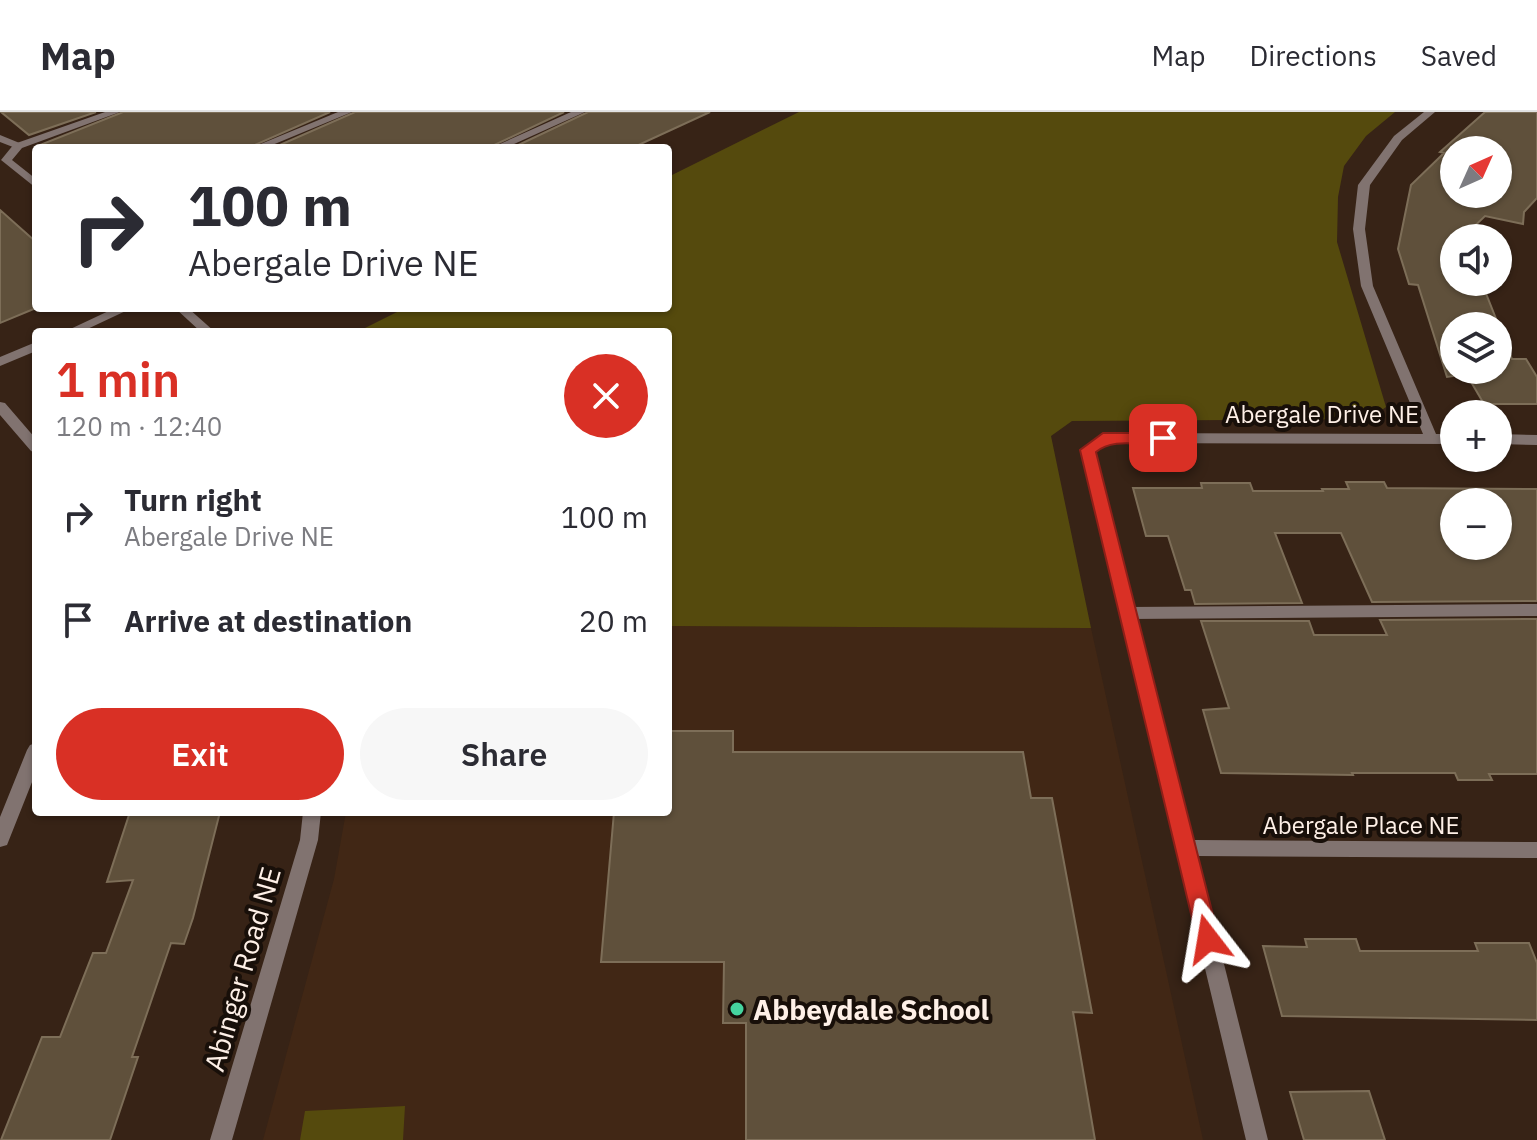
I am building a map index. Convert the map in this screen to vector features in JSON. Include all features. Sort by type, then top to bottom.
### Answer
[{"type":"street","points":[[32,182],[6,160],[18,146],[115,112]]},
{"type":"street","points":[[266,144],[347,112]]},
{"type":"street","points":[[505,144],[580,112]]},
{"type":"street","points":[[1430,112],[1398,138],[1364,185],[1359,229],[1367,286],[1431,438]]},
{"type":"street","points":[[0,138],[18,146]]},
{"type":"street","points":[[79,328],[117,312]]},
{"type":"street","points":[[186,312],[204,328]]},
{"type":"street","points":[[0,362],[32,348]]},
{"type":"street","points":[[0,406],[32,443]]},
{"type":"street","name":"Abergale Drive NE","points":[[1257,1140],[1088,450],[1103,438],[1440,438]]},
{"type":"street","points":[[1512,439],[1537,440]]},
{"type":"street","points":[[1128,613],[1537,610]]},
{"type":"street","points":[[0,839],[32,760]]},
{"type":"street","name":"Abinger Road NE","points":[[221,1140],[309,840],[312,816]]},
{"type":"street","name":"Abergale Place NE","points":[[1185,848],[1537,850]]},
{"type":"shaded area","points":[[799,112],[1395,112],[1366,136],[1344,166],[1338,197],[1337,242],[1386,407],[1369,419],[1072,421],[1051,436],[1091,628],[672,626],[672,328],[365,328],[397,312],[672,312],[672,175]]},
{"type":"shaded area","name":"Abbeydale School","points":[[672,626],[1091,628],[1203,1140],[263,1140],[334,879],[345,816],[672,816]]},
{"type":"shaded area","points":[[405,1106],[403,1140],[300,1140],[305,1111]]},
{"type":"building","points":[[1,112],[96,112],[29,135]]},
{"type":"building","points":[[123,112],[330,112],[257,144],[43,144]]},
{"type":"building","points":[[355,112],[564,112],[496,144],[282,144]]},
{"type":"building","points":[[588,112],[710,112],[641,144],[520,144]]},
{"type":"building","points":[[1485,112],[1537,112],[1537,198],[1524,212],[1523,224],[1485,216],[1477,224],[1440,224],[1440,296],[1487,296],[1493,312],[1440,312],[1440,355],[1418,285],[1409,284],[1398,249],[1411,185],[1440,157],[1440,208],[1512,208],[1512,136],[1458,136]]},
{"type":"building","points":[[0,210],[32,238],[32,310],[0,323]]},
{"type":"building","points":[[1512,359],[1526,359],[1537,377],[1537,404],[1482,400],[1472,384],[1512,384]]},
{"type":"building","points":[[1346,482],[1384,482],[1387,488],[1440,488],[1440,560],[1512,560],[1512,489],[1537,489],[1537,601],[1372,602],[1341,533],[1275,533],[1302,603],[1195,604],[1191,590],[1185,590],[1168,536],[1146,536],[1133,488],[1202,488],[1201,483],[1250,483],[1253,491],[1349,489]]},
{"type":"building","points":[[1537,619],[1537,774],[1489,774],[1492,780],[1458,780],[1455,773],[1221,773],[1203,710],[1229,708],[1201,621],[1309,621],[1314,635],[1387,635],[1380,620]]},
{"type":"building","points":[[672,731],[733,731],[733,752],[1023,752],[1031,798],[1052,798],[1092,1013],[1073,1012],[1095,1140],[746,1140],[746,1023],[723,1023],[724,962],[601,962],[614,816],[672,816]]},
{"type":"building","points":[[129,816],[219,816],[193,918],[184,944],[171,943],[132,1057],[138,1057],[110,1140],[1,1140],[42,1037],[60,1037],[93,953],[106,953],[133,880],[107,882]]},
{"type":"building","points":[[1305,939],[1356,939],[1360,951],[1478,951],[1475,943],[1529,943],[1537,963],[1537,1020],[1282,1016],[1263,946],[1307,947]]},
{"type":"building","points":[[1369,1091],[1385,1140],[1304,1140],[1290,1092]]},
{"type":"place","name":"Abbeydale School","points":[[737,1009]]},
{"type":"route","points":[[1163,438],[1103,438],[1088,450],[1208,939]]}]
